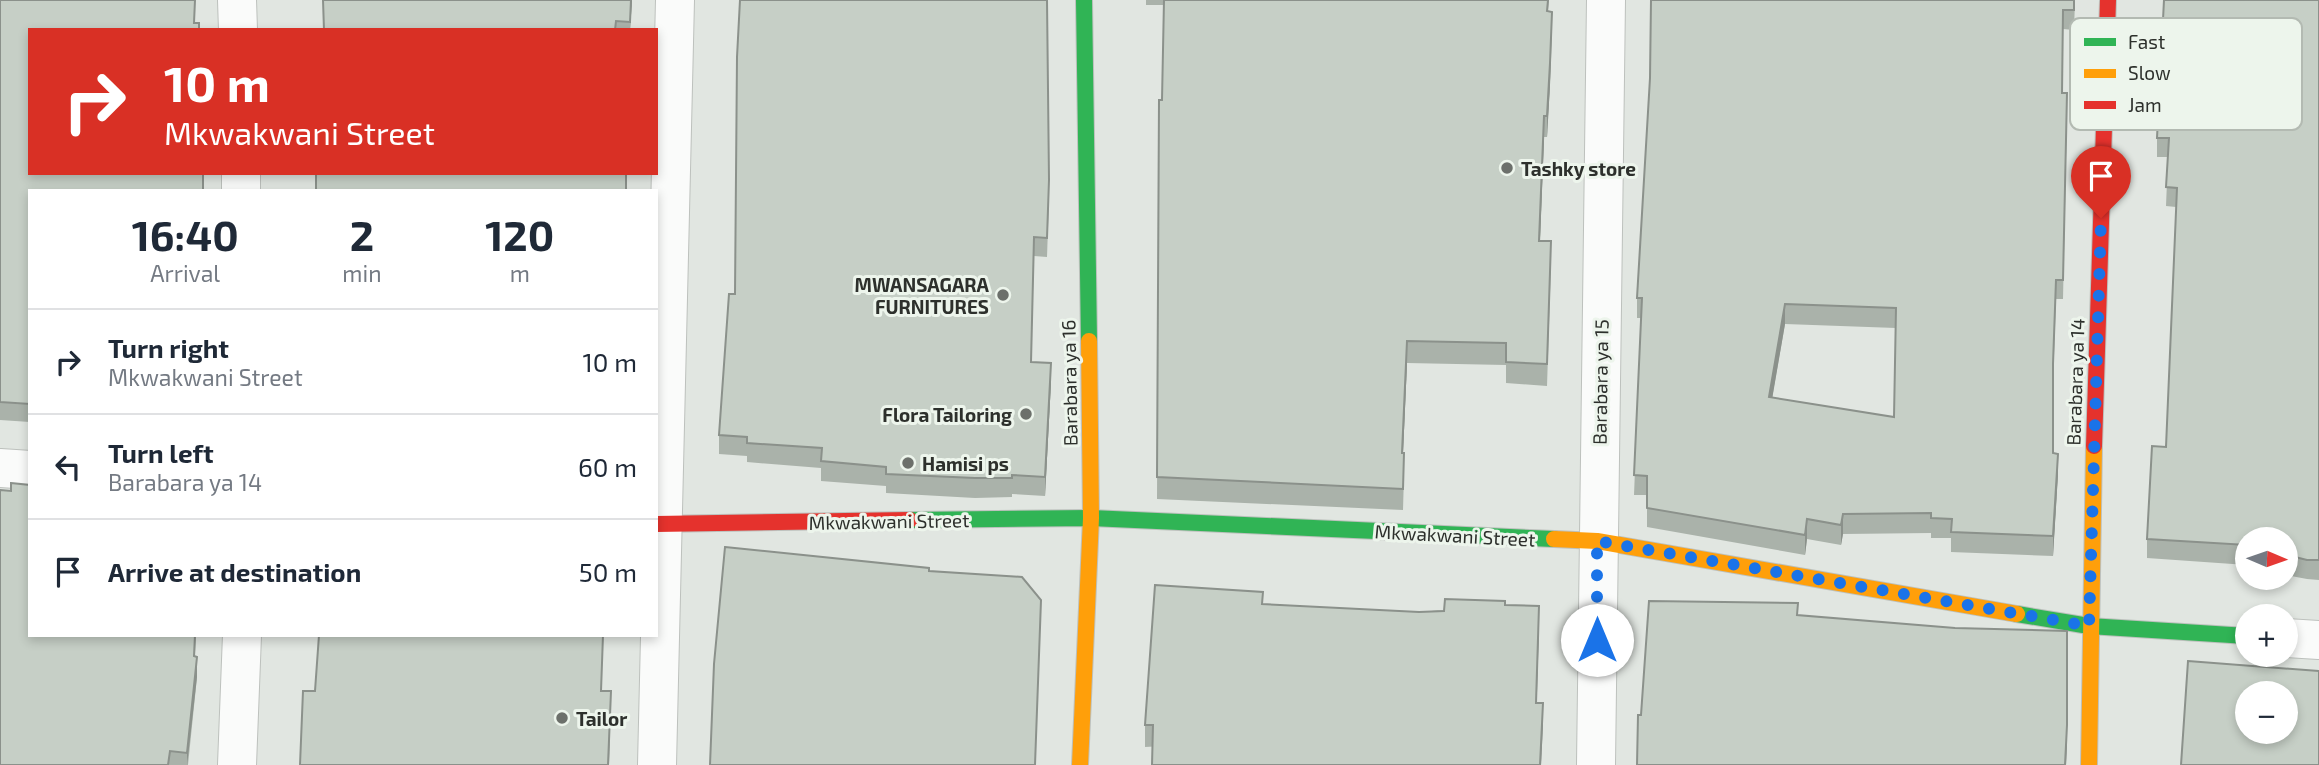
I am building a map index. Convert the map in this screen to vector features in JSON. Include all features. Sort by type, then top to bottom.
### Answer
[{"type":"street","points":[[237,0],[238,28]]},
{"type":"street","points":[[657,765],[675,0]]},
{"type":"street","name":"Barabara ya 16","points":[[1080,765],[1091,518],[1084,0]]},
{"type":"street","name":"Barabara ya 15","points":[[1596,765],[1606,0]]},
{"type":"street","name":"Barabara ya 14","points":[[2107,18],[2108,0]]},
{"type":"street","name":"Barabara ya 14","points":[[2089,765],[2089,626],[2104,130]]},
{"type":"street","points":[[0,468],[28,470]]},
{"type":"street","name":"Mkwakwani Street","points":[[661,525],[1091,518],[1597,541],[2089,626],[2235,635]]},
{"type":"street","points":[[237,765],[242,637]]},
{"type":"street","points":[[2298,639],[2319,640]]},
{"type":"building","points":[[0,0],[195,0],[194,23],[199,23],[199,28],[28,28],[28,175],[203,175],[203,189],[28,189],[28,404],[0,402]]},
{"type":"building","points":[[323,0],[631,0],[630,22],[616,21],[615,28],[324,28]]},
{"type":"building","points":[[740,0],[1047,0],[1047,238],[1034,237],[1031,362],[1051,363],[1045,477],[1012,475],[1012,478],[975,478],[886,474],[886,467],[821,461],[822,448],[747,443],[747,437],[719,435],[729,294],[735,294]]},
{"type":"building","points":[[1164,0],[1548,0],[1547,11],[1552,12],[1539,241],[1551,241],[1547,364],[1506,362],[1506,343],[1407,341],[1403,489],[1157,477],[1159,100],[1162,100]]},
{"type":"building","points":[[1651,0],[2074,0],[2074,10],[2063,10],[2062,93],[2067,93],[2063,280],[2056,280],[2053,364],[2053,453],[2058,454],[2053,536],[1951,532],[1952,519],[1931,518],[1931,513],[1843,514],[1841,525],[1807,519],[1805,535],[1647,508],[1647,476],[1634,475],[1642,298],[1637,298],[1650,78]],"holes":[[[1785,304],[1896,308],[1894,417],[1769,397]]]},
{"type":"building","points":[[2164,0],[2319,0],[2319,560],[2298,558],[2298,527],[2235,527],[2235,544],[2147,539],[2152,446],[2166,447],[2177,188],[2166,187],[2169,138],[2157,138],[2157,130],[2302,130],[2302,18],[2163,18]]},
{"type":"building","points":[[316,175],[626,175],[626,189],[316,189]]},
{"type":"building","points":[[11,483],[28,485],[28,637],[195,637],[194,656],[197,657],[187,753],[170,751],[168,765],[0,765],[0,490],[11,491]]},
{"type":"building","points":[[725,547],[929,568],[929,571],[1022,577],[1041,600],[1035,765],[710,765],[714,664]]},
{"type":"building","points":[[1155,585],[1263,592],[1262,604],[1419,612],[1444,611],[1445,599],[1505,601],[1505,605],[1539,606],[1536,703],[1543,703],[1540,765],[1152,765],[1153,725],[1145,725]]},
{"type":"building","points":[[1649,601],[1798,603],[1797,615],[1955,628],[2067,631],[2065,765],[1637,765],[1638,715],[1641,715]]},
{"type":"building","points":[[319,637],[603,637],[601,691],[611,691],[608,765],[300,765],[303,691],[315,691]]},
{"type":"building","points":[[2188,661],[2235,665],[2235,667],[2319,671],[2319,765],[2181,765]]},
{"type":"traffic: fast","points":[[1084,0],[1089,341]]},
{"type":"traffic: fast","points":[[910,520],[1091,518],[1554,539]]},
{"type":"traffic: fast","points":[[2017,614],[2089,626],[2235,635]]},
{"type":"traffic: slow","points":[[1080,765],[1091,518],[1089,341]]},
{"type":"traffic: slow","points":[[2089,765],[2094,446]]},
{"type":"traffic: slow","points":[[1554,539],[1597,541],[2017,614]]},
{"type":"traffic: jam","points":[[2107,18],[2108,0]]},
{"type":"traffic: jam","points":[[2094,446],[2104,130]]},
{"type":"traffic: jam","points":[[658,524],[910,520]]},
{"type":"place","name":"Tashky store","points":[[1507,168]]},
{"type":"place","name":"MWANSAGARA FURNITURES","points":[[1003,295]]},
{"type":"place","name":"Flora Tailoring","points":[[1026,414]]},
{"type":"place","name":"Hamisi ps","points":[[908,463]]},
{"type":"place","name":"Tailor","points":[[562,718]]},
{"type":"route","points":[[1597,640],[1597,541],[2089,626],[2101,218]]}]
